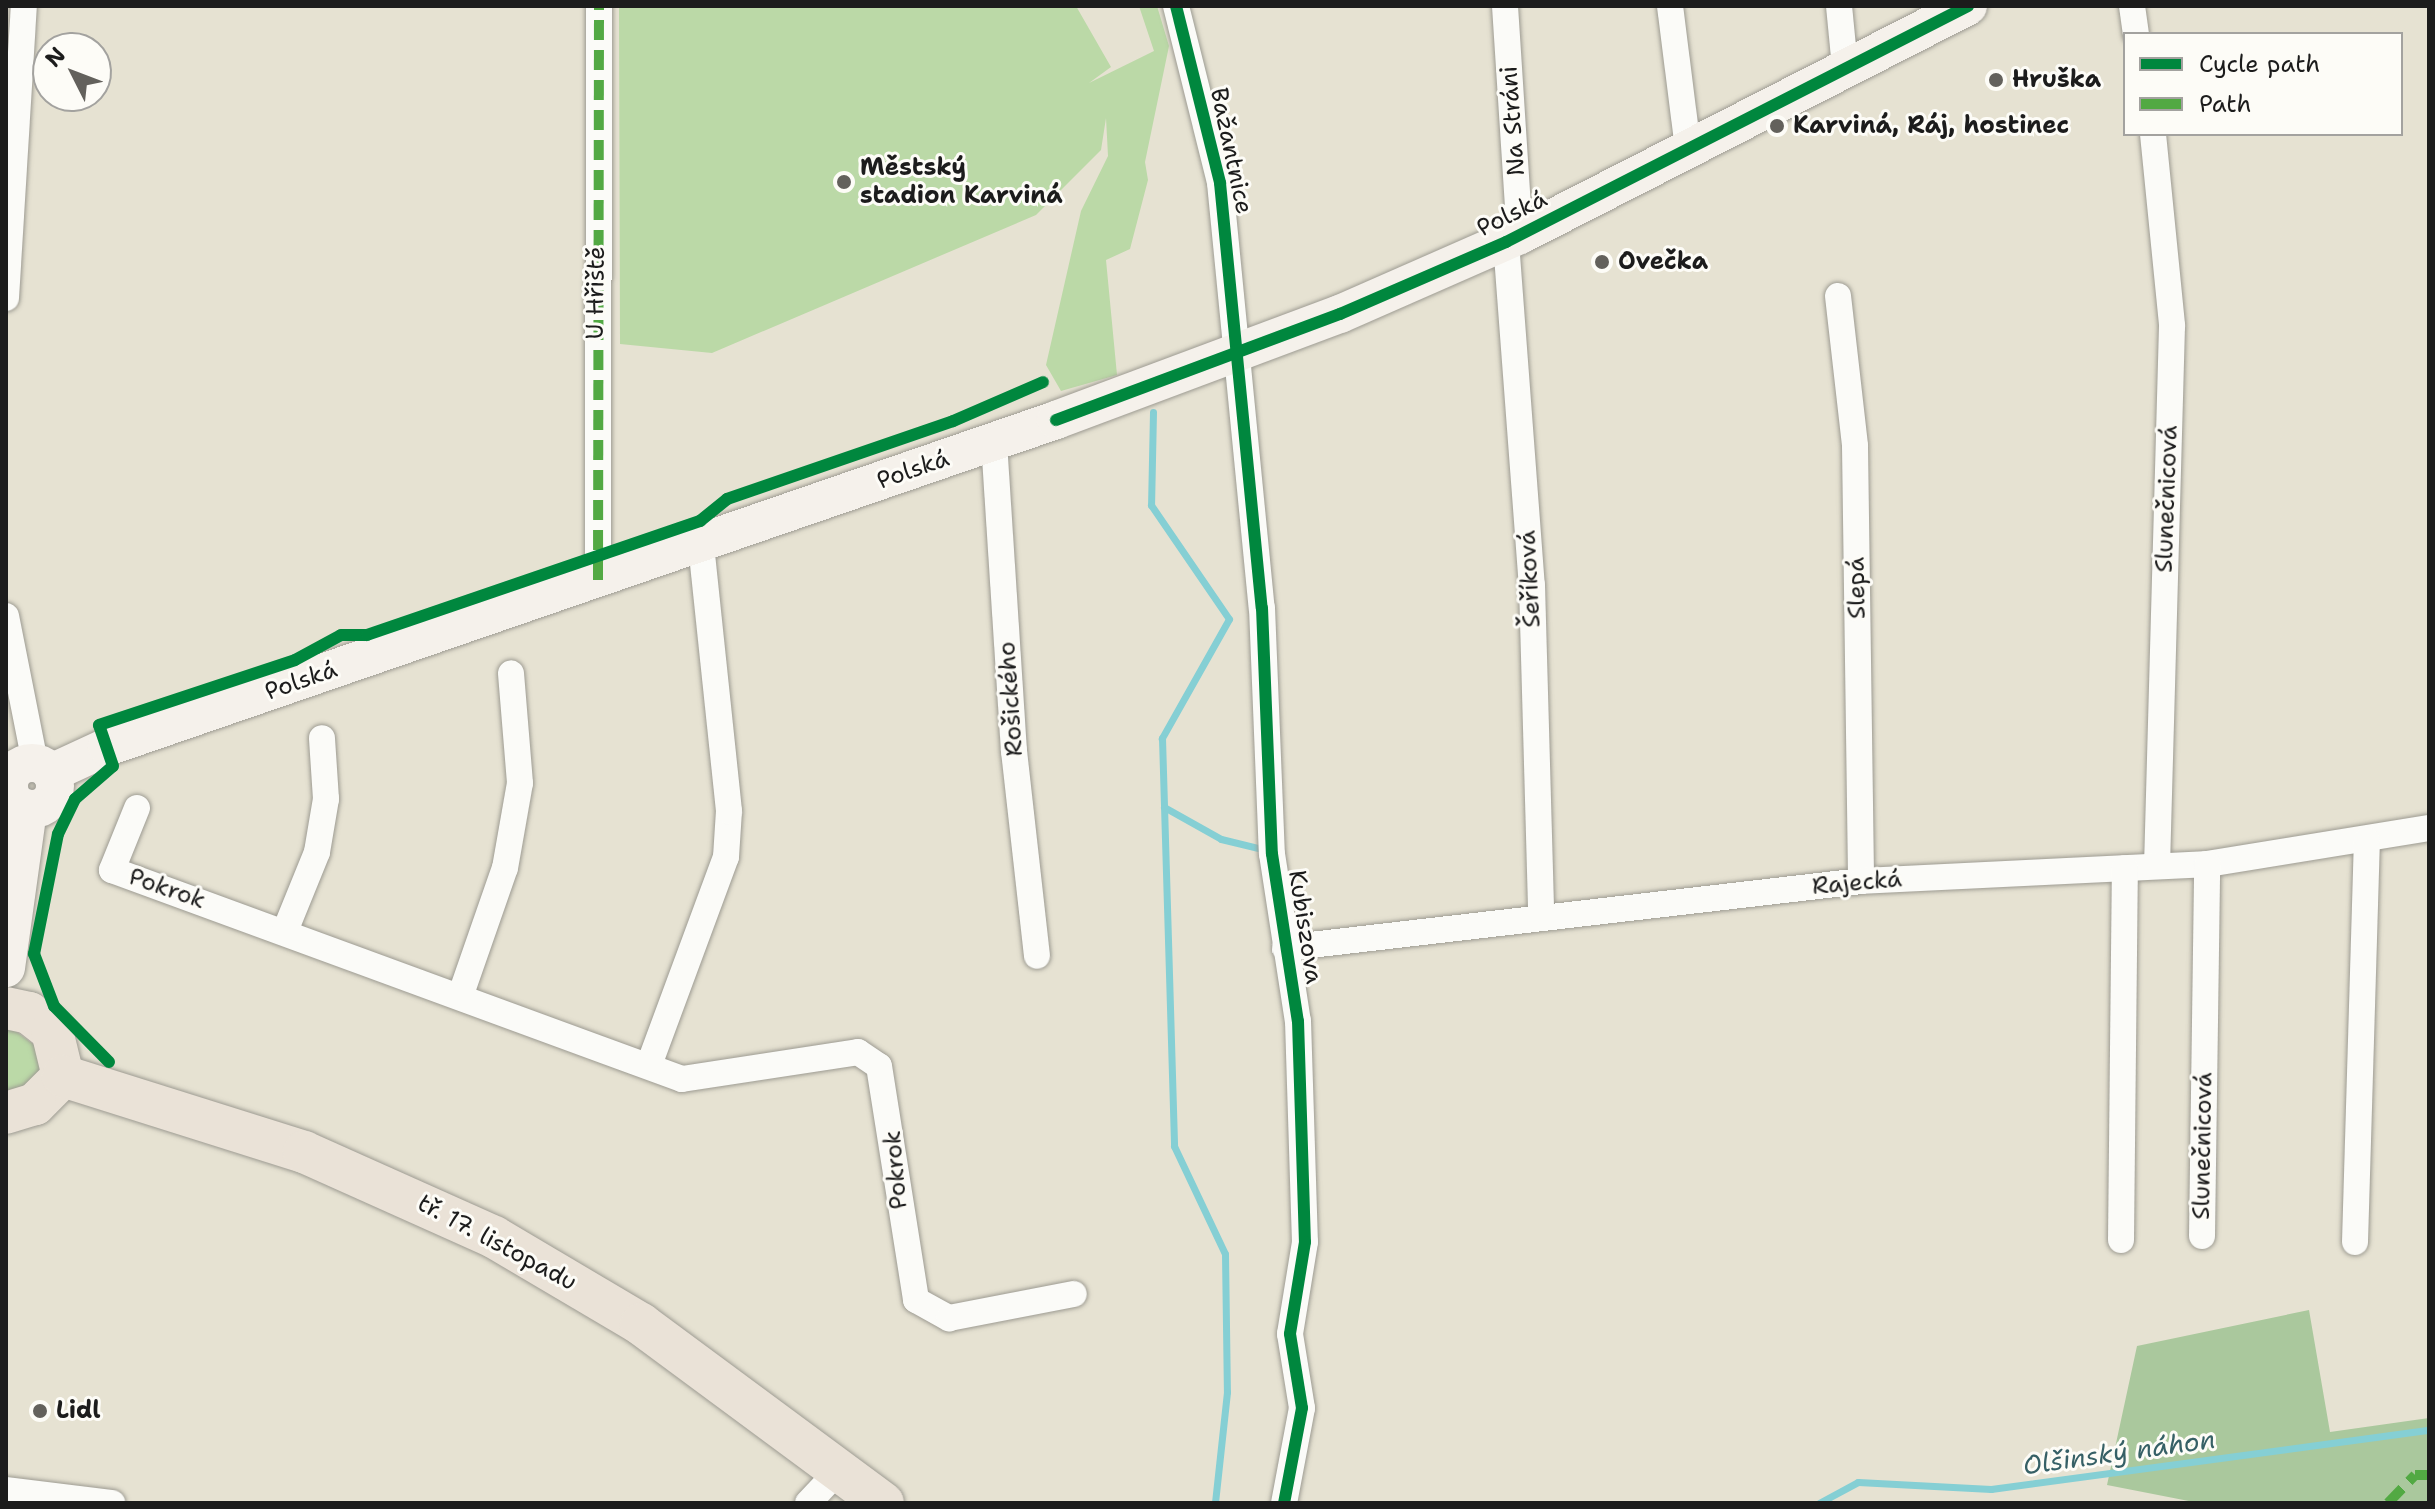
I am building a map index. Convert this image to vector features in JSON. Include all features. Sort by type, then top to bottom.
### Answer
[{"type":"main road","points":[[6,1008],[29,1013],[52,1031],[63,1076],[35,1104],[6,1113]]},
{"type":"main road","name":"tř. 17. listopadu","points":[[63,1076],[304,1152],[494,1237],[641,1324],[883,1503]]},
{"type":"street","points":[[6,298],[24,6]]},
{"type":"street","name":"U Hřiště","points":[[598,580],[599,6]]},
{"type":"street","name":"Bažantnice","points":[[1176,6],[1220,183],[1238,354]]},
{"type":"street","name":"Na Stráni","points":[[1505,6],[1513,239]]},
{"type":"street","points":[[1670,6],[1688,148]]},
{"type":"street","points":[[1839,6],[1845,67]]},
{"type":"street","name":"Polská","points":[[26,783],[107,747],[701,545],[1238,354],[1513,239],[1968,6]]},
{"type":"street","points":[[2132,6],[2136,32]]},
{"type":"street","name":"Slunečnicová","points":[[2153,136],[2172,326],[2157,866]]},
{"type":"street","name":"Šeříková","points":[[1513,239],[1532,585],[1541,916]]},
{"type":"street","name":"Slepá","points":[[1838,296],[1855,446],[1861,881]]},
{"type":"street","name":"Kubiszova","points":[[1238,354],[1285,948],[1307,1168],[1305,1242],[1290,1334],[1302,1408],[1284,1503]]},
{"type":"street","name":"Rošického","points":[[994,442],[1014,751],[1037,956]]},
{"type":"street","points":[[649,1065],[726,857],[729,811],[701,545]]},
{"type":"street","points":[[6,616],[26,783],[6,968]]},
{"type":"street","points":[[461,994],[505,868],[520,783],[511,673]]},
{"type":"street","points":[[285,931],[319,839],[326,799],[322,738]]},
{"type":"street","name":"Pokrok","points":[[137,808],[112,870],[461,994],[682,1079],[858,1052],[879,1066],[916,1300],[949,1318],[1074,1294]]},
{"type":"street","name":"Rajecká","points":[[1285,948],[1861,881],[2207,864],[2429,828]]},
{"type":"street","points":[[2355,1242],[2367,840]]},
{"type":"street","name":"Slunečnicová","points":[[2202,1236],[2207,864]]},
{"type":"street","points":[[2121,1240],[2125,868]]},
{"type":"street","points":[[808,1503],[840,1469]]},
{"type":"street","points":[[6,1490],[112,1503]]},
{"type":"green space","name":"Městský stadion Karviná","points":[[619,6],[1076,6],[1111,67],[1089,83],[1154,51],[1139,6],[1157,6],[1169,46],[1145,162],[1148,180],[1130,249],[1106,260],[1117,375],[1061,391],[1046,365],[1081,211],[1108,156],[1106,118],[1101,150],[1036,215],[712,353],[620,344]]},
{"type":"green space","points":[[6,1024],[41,1050],[40,1078],[6,1098]]},
{"type":"green space","points":[[2309,1310],[2330,1432],[2429,1418],[2429,1503],[2199,1503],[2107,1485],[2137,1346]]},
{"type":"waterway","points":[[1153,412],[1151,505],[1229,619],[1162,738],[1174,1146],[1225,1254],[1227,1392],[1215,1503]]},
{"type":"waterway","points":[[1164,807],[1221,839],[1266,850]]},
{"type":"waterway","name":"Olšinský náhon","points":[[1819,1503],[1858,1482],[1991,1489],[2429,1430]]},
{"type":"marked path","points":[[598,580],[599,6]]},
{"type":"marked path","points":[[2388,1503],[2415,1475],[2429,1475]]},
{"type":"cycle path","points":[[1176,6],[1220,183],[1262,608],[1272,854],[1298,1021],[1305,1242],[1290,1334],[1302,1408],[1284,1503]]},
{"type":"cycle path","points":[[1056,420],[1340,314],[1506,242],[1968,6]]},
{"type":"cycle path","points":[[109,1062],[54,1006],[34,954],[58,834],[75,799],[113,766],[99,725],[295,660],[341,635],[367,635],[700,521],[727,499],[953,421],[1043,382]]},
{"type":"place","name":"Hruška","points":[[1996,80]]},
{"type":"place","name":"Karviná, Ráj, hostinec","points":[[1777,126]]},
{"type":"place","name":"Městský stadion Karviná","points":[[844,182]]},
{"type":"place","name":"Ovečka","points":[[1602,262]]},
{"type":"place","name":"Lidl","points":[[40,1411]]}]
